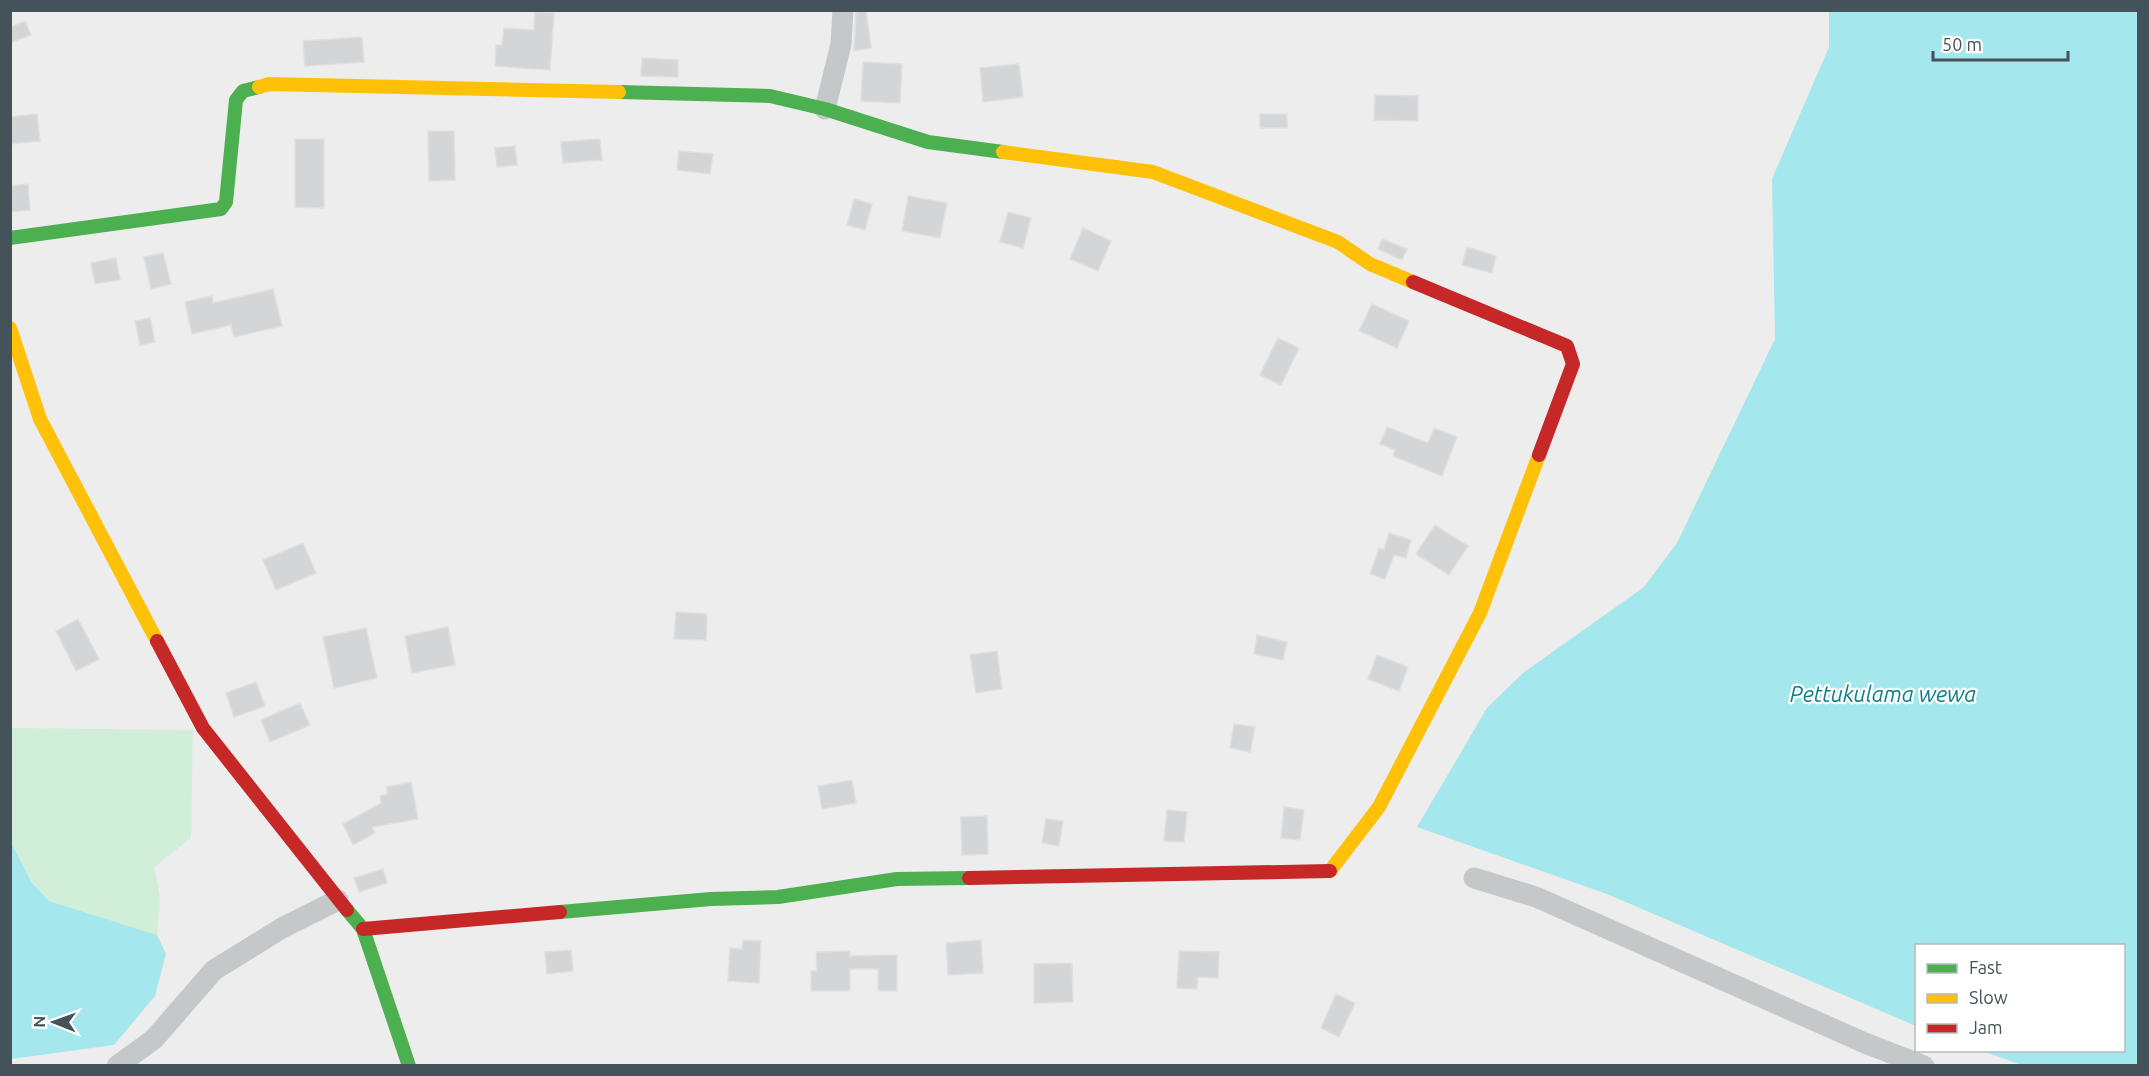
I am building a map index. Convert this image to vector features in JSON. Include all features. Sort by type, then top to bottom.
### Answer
[{"type":"street","points":[[825,109],[841,44],[843,10]]},
{"type":"street","points":[[10,238],[221,209],[225,202],[236,100],[243,91],[269,84],[770,96],[825,109],[928,142],[1153,172],[1338,242],[1370,264],[1567,346],[1574,364],[1480,613],[1378,807],[1330,871],[897,879],[778,897],[711,899],[363,929]]},
{"type":"street","points":[[10,328],[40,419],[203,728],[363,929],[409,1065]]},
{"type":"street","points":[[1474,878],[1536,897],[1865,1043],[1924,1065]]},
{"type":"street","points":[[117,1065],[154,1039],[214,970],[282,928],[338,900]]},
{"type":"green space","points":[[10,728],[193,730],[191,838],[154,867],[160,898],[157,935],[49,901],[32,883],[11,843]]},
{"type":"water","name":"Pettukulama wewa","points":[[1829,11],[2138,11],[2138,1065],[2022,1065],[1985,1052],[2125,1052],[2125,944],[1915,944],[1915,1026],[1607,894],[1417,827],[1487,708],[1523,673],[1644,587],[1677,543],[1775,339],[1772,179],[1829,47]]},
{"type":"water","points":[[11,843],[32,883],[49,901],[157,935],[166,954],[155,996],[114,1045],[11,1059]]},
{"type":"building","points":[[866,10],[871,48],[854,51],[856,11]]},
{"type":"building","points":[[535,12],[554,13],[550,70],[495,66],[496,45],[502,45],[504,28],[534,30]]},
{"type":"building","points":[[25,21],[31,35],[10,43],[10,27]]},
{"type":"building","points":[[362,37],[364,62],[305,66],[303,41]]},
{"type":"building","points":[[642,58],[678,60],[678,77],[641,76]]},
{"type":"building","points":[[863,62],[902,64],[900,103],[861,101]]},
{"type":"building","points":[[1019,64],[1023,97],[983,102],[980,68]]},
{"type":"building","points":[[1375,95],[1418,96],[1418,121],[1374,120]]},
{"type":"building","points":[[37,114],[40,141],[10,144],[10,117]]},
{"type":"building","points":[[1260,114],[1287,114],[1287,128],[1260,128]]},
{"type":"building","points":[[428,131],[454,131],[455,180],[429,181]]},
{"type":"building","points":[[295,139],[324,139],[324,208],[295,207]]},
{"type":"building","points":[[600,139],[602,160],[563,163],[561,142]]},
{"type":"building","points":[[515,146],[517,165],[497,167],[495,148]]},
{"type":"building","points":[[679,151],[713,154],[710,174],[677,170]]},
{"type":"building","points":[[28,184],[30,210],[10,212],[10,186]]},
{"type":"building","points":[[908,196],[947,203],[940,238],[902,231]]},
{"type":"building","points":[[854,199],[872,204],[865,230],[847,225]]},
{"type":"building","points":[[1008,212],[1031,218],[1023,248],[1000,242]]},
{"type":"building","points":[[1083,228],[1111,241],[1098,271],[1070,259]]},
{"type":"building","points":[[1382,239],[1407,249],[1402,260],[1378,249]]},
{"type":"building","points":[[1467,247],[1496,256],[1492,273],[1462,265]]},
{"type":"building","points":[[163,253],[171,284],[151,289],[144,257]]},
{"type":"building","points":[[116,258],[120,280],[95,284],[91,263]]},
{"type":"building","points":[[273,289],[282,326],[234,337],[231,325],[192,334],[185,302],[212,296],[213,303]]},
{"type":"building","points":[[1372,304],[1409,321],[1397,348],[1359,331]]},
{"type":"building","points":[[150,318],[155,342],[140,345],[135,321]]},
{"type":"building","points":[[1278,338],[1299,348],[1281,385],[1260,375]]},
{"type":"building","points":[[1387,427],[1428,443],[1434,428],[1457,437],[1442,476],[1393,456],[1395,450],[1380,444]]},
{"type":"building","points":[[1435,525],[1468,546],[1449,575],[1416,554]]},
{"type":"building","points":[[1389,533],[1411,540],[1406,558],[1394,555],[1385,579],[1370,574],[1379,548],[1384,550]]},
{"type":"building","points":[[303,543],[316,573],[276,590],[263,560]]},
{"type":"building","points":[[676,612],[707,614],[706,640],[674,639]]},
{"type":"building","points":[[78,619],[99,659],[76,671],[56,631]]},
{"type":"building","points":[[448,627],[455,665],[412,673],[405,636]]},
{"type":"building","points":[[366,628],[377,678],[334,688],[323,637]]},
{"type":"building","points":[[1257,635],[1287,642],[1283,660],[1254,654]]},
{"type":"building","points":[[997,651],[1002,689],[976,693],[970,655]]},
{"type":"building","points":[[1377,655],[1408,667],[1399,691],[1368,679]]},
{"type":"building","points":[[256,682],[265,706],[234,717],[226,693]]},
{"type":"building","points":[[300,703],[310,725],[270,742],[261,720]]},
{"type":"building","points":[[1234,724],[1255,727],[1250,752],[1230,748]]},
{"type":"building","points":[[852,780],[856,803],[822,809],[818,786]]},
{"type":"building","points":[[411,782],[418,819],[372,827],[375,833],[353,845],[343,824],[381,803],[380,796],[388,794],[386,787]]},
{"type":"building","points":[[1284,807],[1304,810],[1300,840],[1281,838]]},
{"type":"building","points":[[1167,810],[1187,812],[1184,842],[1164,841]]},
{"type":"building","points":[[987,816],[988,854],[962,855],[961,817]]},
{"type":"building","points":[[1046,819],[1063,821],[1059,846],[1042,843]]},
{"type":"building","points":[[383,869],[387,883],[359,892],[354,878]]},
{"type":"building","points":[[743,940],[761,941],[759,983],[728,981],[730,948],[742,949]]},
{"type":"building","points":[[981,940],[983,973],[948,975],[946,943]]},
{"type":"building","points":[[571,950],[573,971],[547,974],[545,952]]},
{"type":"building","points":[[850,951],[850,956],[897,955],[897,991],[878,991],[878,969],[850,969],[850,991],[811,991],[811,971],[817,971],[816,952]]},
{"type":"building","points":[[1179,951],[1219,952],[1218,978],[1198,977],[1197,989],[1177,988]]},
{"type":"building","points":[[1072,963],[1073,1002],[1034,1003],[1034,964]]},
{"type":"building","points":[[1336,994],[1355,1003],[1339,1037],[1321,1028]]},
{"type":"traffic: fast","points":[[10,238],[221,209],[226,202],[236,100],[243,91],[259,87]]},
{"type":"traffic: fast","points":[[619,92],[770,96],[825,109],[928,142],[1003,152]]},
{"type":"traffic: fast","points":[[560,912],[711,899],[778,897],[897,879],[969,878]]},
{"type":"traffic: fast","points":[[347,910],[363,929],[409,1066]]},
{"type":"traffic: slow","points":[[259,87],[269,84],[619,92]]},
{"type":"traffic: slow","points":[[1003,152],[1153,172],[1338,242],[1370,264],[1413,282]]},
{"type":"traffic: slow","points":[[10,328],[40,419],[157,641]]},
{"type":"traffic: slow","points":[[1330,871],[1379,807],[1480,613],[1539,455]]},
{"type":"traffic: jam","points":[[1413,282],[1567,346],[1573,364],[1539,455]]},
{"type":"traffic: jam","points":[[157,641],[203,728],[347,910]]},
{"type":"traffic: jam","points":[[969,878],[1330,871]]},
{"type":"traffic: jam","points":[[363,929],[560,912]]}]
